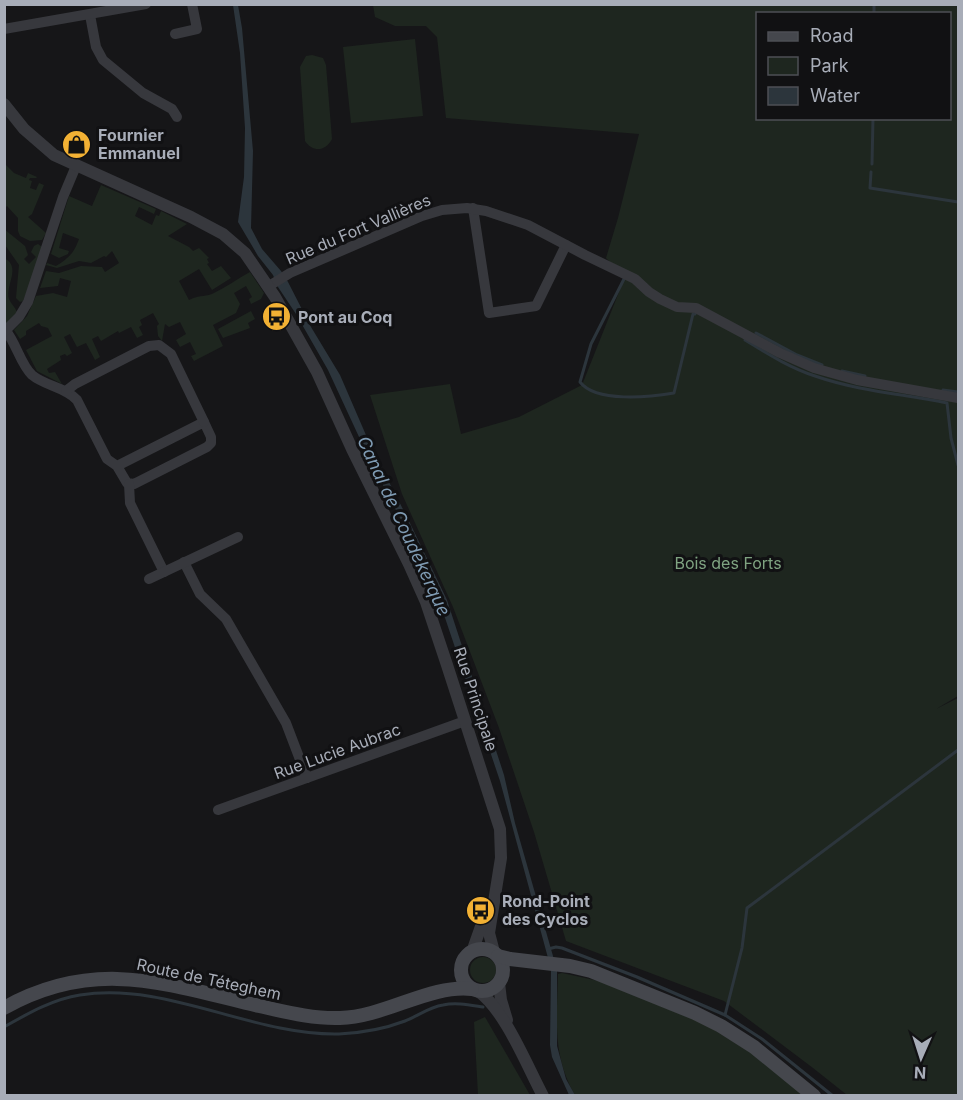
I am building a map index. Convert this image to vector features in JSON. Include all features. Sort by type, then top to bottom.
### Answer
[{"type":"main road","points":[[544,964],[514,971],[490,990],[475,990],[463,980],[461,966],[472,952],[482,949],[544,964],[564,965],[609,977],[713,1022],[763,1053],[814,1095]]},
{"type":"main road","points":[[496,954],[504,967],[501,980]]},
{"type":"main road","name":"Route de Téteghem","points":[[409,1002],[445,982],[461,966]]},
{"type":"main road","name":"Route de Téteghem","points":[[4,1008],[53,986],[80,980],[106,978],[150,981],[320,1018],[365,1016],[451,989],[475,990]]},
{"type":"street","points":[[4,28],[146,4]]},
{"type":"street","points":[[175,34],[197,29],[192,4]]},
{"type":"street","points":[[90,15],[96,47],[103,60],[143,93],[172,109],[177,117]]},
{"type":"street","name":"Rue Principale","points":[[4,104],[18,123],[40,145],[54,155],[191,217],[223,234],[245,253],[271,284],[317,372],[417,582],[429,612],[499,824],[502,846],[500,870],[489,933],[490,943],[496,954]]},
{"type":"street","points":[[76,166],[28,302],[5,331],[32,375],[66,391],[77,400],[107,459],[117,466],[129,484],[130,503],[164,572]]},
{"type":"street","points":[[473,208],[489,313],[536,306],[566,245]]},
{"type":"street","name":"Rue du Fort Vallières","points":[[271,284],[287,274],[422,216],[448,209],[473,208],[528,225],[636,279],[660,299],[677,307],[696,308],[801,363],[850,379],[958,398]]},
{"type":"street","points":[[66,391],[75,384],[149,346],[159,345],[171,354],[211,437],[210,445],[137,483],[129,484]]},
{"type":"street","points":[[117,466],[204,422]]},
{"type":"street","points":[[149,579],[238,537]]},
{"type":"street","points":[[184,562],[200,594],[226,619],[280,713],[290,731],[307,778]]},
{"type":"street","name":"Rue Lucie Aubrac","points":[[218,810],[465,721]]},
{"type":"street","name":"Rue Principale","points":[[472,952],[484,919],[493,868],[495,842],[491,804]]},
{"type":"street","points":[[501,980],[504,1011],[516,1044]]},
{"type":"street","points":[[475,990],[493,1006],[543,1095]]},
{"type":"green space","name":"Bois des Forts","points":[[373,5],[958,5],[958,696],[936,709],[958,698],[958,1095],[847,1095],[724,1001],[566,941],[534,832],[499,728],[453,607],[402,494],[370,395],[450,384],[461,434],[519,417],[582,385],[625,277],[606,258],[639,134],[446,118],[437,37],[426,26],[395,26],[375,17]]},
{"type":"green space","points":[[415,39],[423,116],[351,123],[343,47]]},
{"type":"green space","points":[[306,56],[323,58],[326,65],[332,139],[326,146],[319,149],[308,145],[305,141],[300,67]]},
{"type":"green space","points":[[5,164],[14,173],[26,178],[28,173],[37,177],[30,178],[29,180],[32,181],[30,188],[36,190],[39,183],[44,185],[32,214],[28,217],[46,233],[42,240],[30,241],[20,236],[18,218],[7,206],[5,208]]},
{"type":"green space","points":[[101,185],[156,209],[154,214],[139,207],[135,216],[152,225],[156,215],[159,216],[161,211],[187,224],[168,236],[193,251],[199,248],[209,258],[207,264],[212,271],[221,266],[231,278],[212,290],[199,269],[179,281],[189,300],[212,294],[250,272],[264,293],[261,299],[251,304],[249,299],[252,297],[246,286],[234,293],[240,304],[236,313],[213,325],[223,346],[194,361],[191,356],[196,354],[190,342],[180,347],[176,340],[186,334],[180,322],[169,327],[165,324],[162,341],[158,336],[157,326],[159,324],[153,313],[140,320],[142,325],[139,327],[143,335],[137,338],[131,327],[119,333],[118,331],[101,341],[98,336],[92,339],[100,357],[95,360],[86,343],[77,347],[70,334],[64,337],[72,353],[60,356],[61,360],[47,369],[49,373],[55,372],[62,384],[37,371],[26,350],[52,336],[48,328],[39,323],[26,331],[26,335],[20,339],[14,330],[27,316],[36,296],[53,293],[67,297],[71,281],[60,278],[58,286],[40,288],[46,271],[59,273],[81,266],[102,267],[105,272],[119,263],[112,251],[106,257],[91,263],[79,261],[57,268],[46,265],[47,263],[56,266],[71,255],[79,239],[63,233],[59,248],[69,251],[68,254],[59,258],[51,254],[69,196],[92,206]]},
{"type":"green space","points":[[4,229],[25,246],[28,255],[24,259],[29,264],[36,257],[31,252],[34,246],[38,244],[42,247],[23,301],[20,302],[16,298],[19,265],[5,245]]},
{"type":"green space","points":[[4,258],[12,266],[8,294],[17,312],[4,327]]},
{"type":"green space","points":[[251,311],[255,319],[248,323],[250,328],[223,338],[218,329]]},
{"type":"green space","points":[[483,957],[492,961],[496,970],[492,979],[483,983],[474,979],[470,970],[474,961]]},
{"type":"green space","points":[[558,974],[599,981],[705,1024],[759,1058],[803,1095],[575,1095],[562,1066],[559,1051]]},
{"type":"green space","points":[[485,1017],[530,1095],[478,1095],[474,1022]]},
{"type":"water","points":[[233,5],[238,5],[242,28],[253,151],[251,228],[262,249],[288,282],[311,327],[340,375],[372,449],[447,600],[504,775],[515,823],[557,970],[557,1046],[566,1079],[575,1095],[569,1095],[552,1057],[550,1045],[551,969],[500,781],[439,600],[328,370],[273,275],[258,256],[238,222],[244,177],[245,128],[240,53]]},
{"type":"waterway","points":[[874,4],[874,12]]},
{"type":"waterway","points":[[872,164],[873,120]]},
{"type":"waterway","points":[[871,172],[870,188],[958,202]]},
{"type":"waterway","points":[[624,279],[591,344],[580,382],[588,389],[610,396],[624,397],[674,393],[693,314],[695,314]]},
{"type":"waterway","points":[[756,333],[797,355],[822,365]]},
{"type":"waterway","points":[[745,340],[788,365],[831,381],[947,403],[951,438],[958,465]]},
{"type":"waterway","points":[[842,371],[865,376]]},
{"type":"waterway","points":[[943,390],[958,392]]},
{"type":"waterway","points":[[725,1015],[742,948],[747,908],[958,750]]},
{"type":"waterway","points":[[548,949],[562,948],[725,1015],[762,1039],[833,1096]]},
{"type":"waterway","points":[[4,1027],[60,1000],[80,995],[113,993],[145,995],[274,1027],[339,1034],[364,1032],[389,1026],[448,1004],[483,1007]]},
{"type":"place","name":"Fournier Emmanuel","points":[[77,144]]},
{"type":"place","name":"Pont au Coq","points":[[277,317]]},
{"type":"place","name":"Rond-Point des Cyclos","points":[[481,910]]},
{"type":"water label","name":"Canal de Coudekerque","points":[[404,526]]}]
